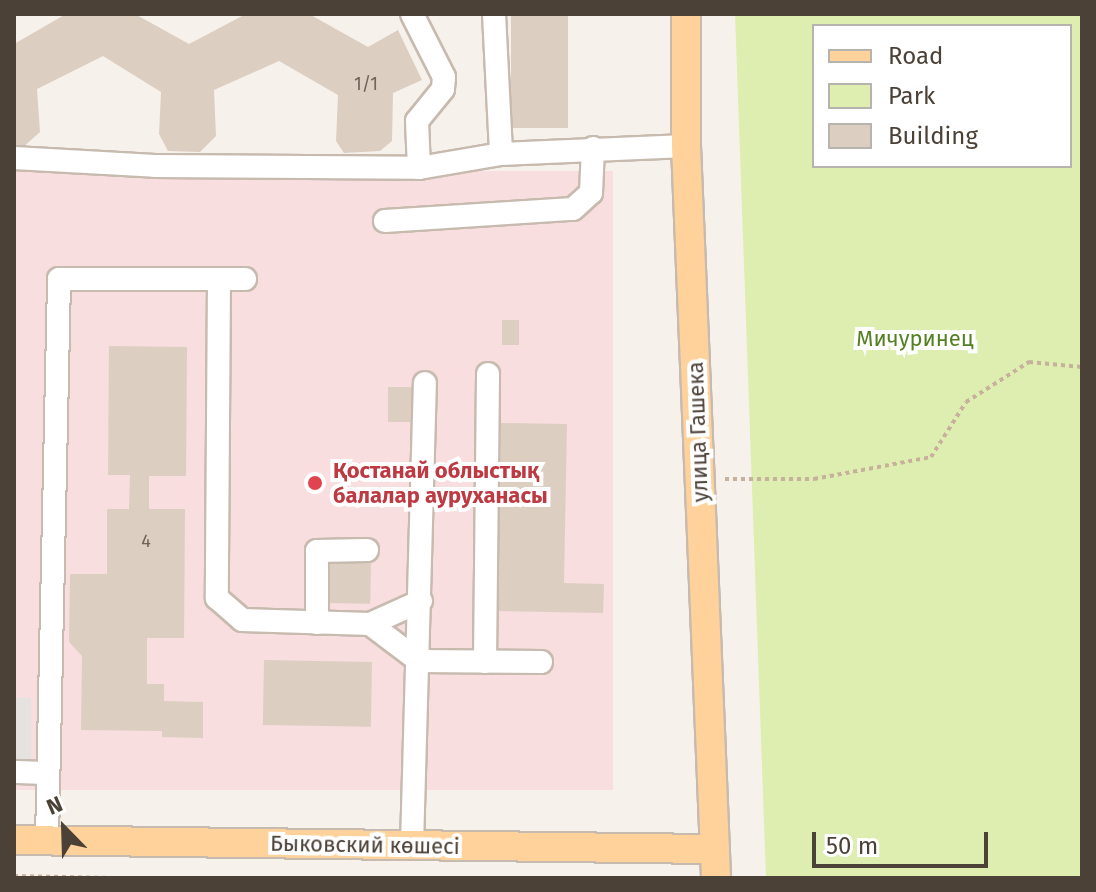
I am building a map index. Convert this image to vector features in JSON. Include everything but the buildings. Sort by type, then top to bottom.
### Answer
[{"type":"main road","name":"улица Гашека","points":[[686,14],[686,146],[716,878]]},
{"type":"main road","name":"Быковский көшесі","points":[[14,840],[715,849]]},
{"type":"lane","points":[[412,14],[444,77],[443,89],[417,121],[419,168]]},
{"type":"lane","points":[[494,14],[501,154]]},
{"type":"lane","points":[[14,158],[155,166],[419,168],[501,154],[686,146]]},
{"type":"lane","points":[[385,221],[573,209],[591,193],[593,148]]},
{"type":"lane","points":[[47,840],[59,279],[245,279]]},
{"type":"lane","points":[[219,279],[217,598],[242,620],[370,624],[421,601]]},
{"type":"lane","points":[[485,662],[488,374]]},
{"type":"lane","points":[[412,845],[425,383]]},
{"type":"lane","points":[[317,623],[317,551],[367,550]]},
{"type":"lane","points":[[370,624],[419,661],[541,662]]},
{"type":"lane","points":[[14,772],[48,773]]},
{"type":"path","points":[[700,480],[814,479],[931,457],[966,402],[1029,362],[1082,367]]},
{"type":"path","points":[[14,876],[113,878]]},
{"type":"shaded area","name":"Қостанай облыстық балалар ауруханасы","points":[[14,171],[613,171],[613,790],[14,790]]},
{"type":"shaded area","points":[[14,698],[31,698],[31,783],[14,783]]},
{"type":"green space","name":"Мичуринец","points":[[735,14],[1082,14],[1082,878],[766,878]]},
{"type":"place","name":"Қостанай облыстық балалар ауруханасы","points":[[315,483]]}]
